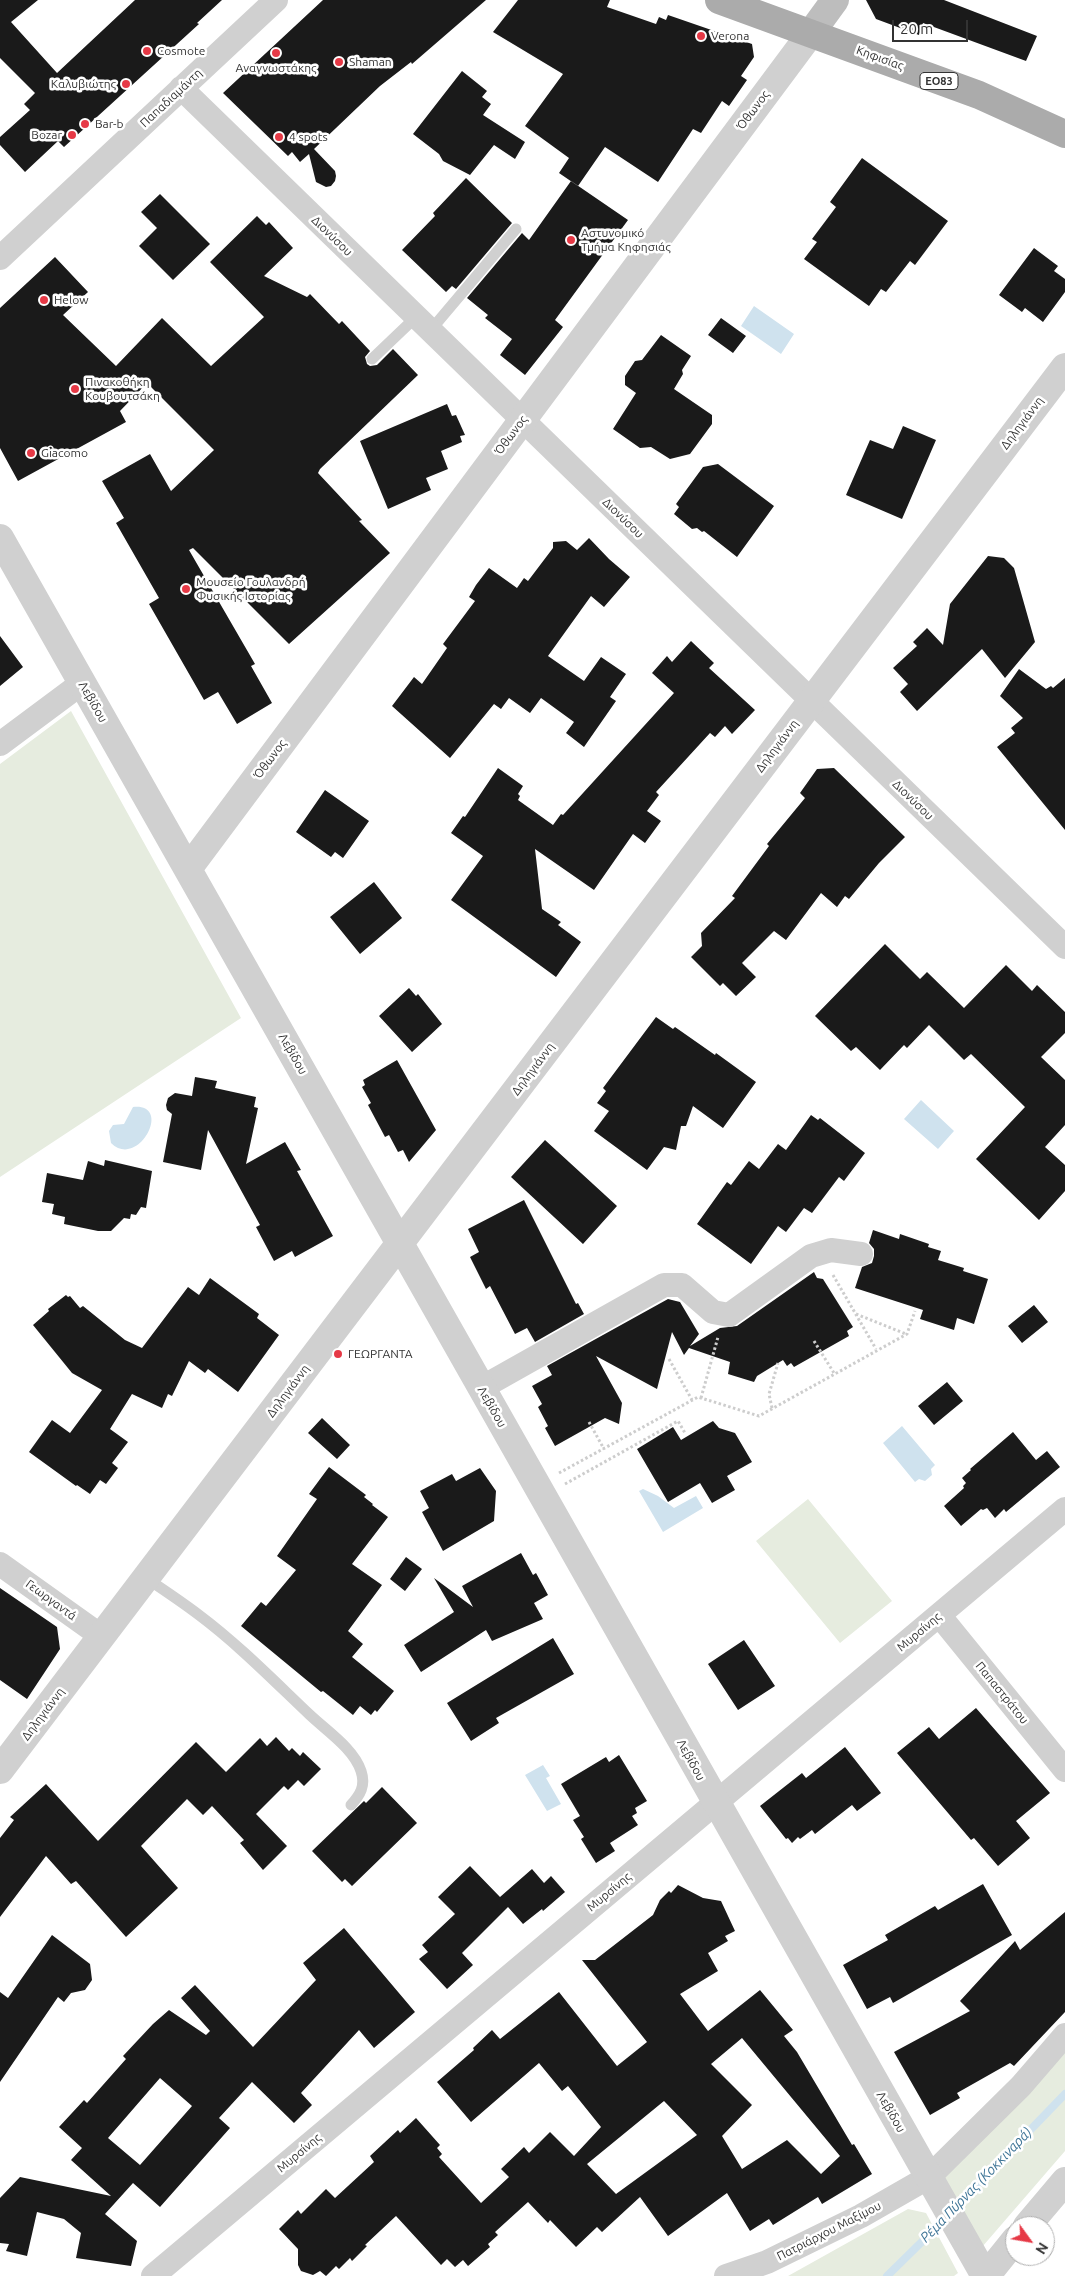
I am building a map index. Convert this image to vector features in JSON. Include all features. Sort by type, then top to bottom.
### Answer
[{"type":"main road","name":"Κηφισίας","points":[[720,0],[978,95],[1065,134]]},
{"type":"main road","name":"Όθωνος","points":[[811,33],[835,0]]},
{"type":"street","name":"Παπαδιαμάντη","points":[[0,258],[276,0]]},
{"type":"street","name":"Όθωνος","points":[[188,869],[811,33]]},
{"type":"street","name":"Διονύσου","points":[[181,88],[1065,947]]},
{"type":"street","name":"Δηληγιάννη","points":[[0,1770],[1065,367]]},
{"type":"street","name":"Λεβίδου","points":[[0,538],[715,1803],[985,2276]]},
{"type":"street","points":[[0,744],[82,683]]},
{"type":"street","points":[[481,1388],[664,1285],[682,1285],[713,1312],[729,1315],[811,1256],[832,1250],[861,1254]]},
{"type":"street","name":"Μυρσίνης","points":[[153,2276],[1065,1509]]},
{"type":"street","name":"Γεωργαντά","points":[[0,1564],[101,1636]]},
{"type":"street","name":"Παπαστράτου","points":[[939,1615],[1065,1770]]},
{"type":"street","name":"Πατριάρχου Μαξίμου","points":[[726,2276],[767,2262],[836,2229],[928,2177],[1021,2086],[1065,2035]]},
{"type":"street","points":[[1035,2216],[1065,2181]]},
{"type":"street","points":[[985,2276],[1005,2252]]},
{"type":"lane","points":[[372,359],[423,324],[516,229]]},
{"type":"lane","points":[[146,1578],[200,1615],[341,1743],[355,1760],[361,1772],[363,1784],[360,1795],[351,1806]]},
{"type":"path","points":[[820,1252],[876,1349]]},
{"type":"path","points":[[540,1491],[604,1448],[698,1397],[759,1416],[876,1349],[906,1334],[915,1311]]},
{"type":"path","points":[[856,1314],[906,1334]]},
{"type":"path","points":[[701,1398],[725,1315]]},
{"type":"path","points":[[814,1341],[834,1373]]},
{"type":"path","points":[[669,1359],[692,1400]]},
{"type":"path","points":[[772,1408],[769,1394],[778,1363]]},
{"type":"path","points":[[540,1491],[678,1421],[685,1433]]},
{"type":"path","points":[[589,1422],[604,1448]]},
{"type":"shaded area","points":[[71,711],[241,1018],[0,1177],[0,764]]},
{"type":"shaded area","points":[[808,1499],[892,1601],[840,1643],[756,1541]]},
{"type":"shaded area","points":[[1065,2047],[1065,2151],[1009,2216],[1005,2216],[1005,2220],[976,2254],[941,2171]]},
{"type":"shaded area","points":[[908,2209],[926,2213],[958,2273],[954,2276],[788,2276]]},
{"type":"water","points":[[754,306],[794,334],[781,354],[741,326]]},
{"type":"water","points":[[921,1100],[954,1131],[938,1149],[904,1119]]},
{"type":"water","points":[[133,1107],[145,1109],[151,1115],[151,1124],[148,1134],[141,1142],[132,1148],[121,1149],[111,1143],[109,1131],[113,1125],[124,1124]]},
{"type":"water","points":[[902,1426],[935,1465],[931,1469],[932,1475],[925,1481],[919,1479],[915,1482],[883,1443]]},
{"type":"water","points":[[643,1489],[658,1496],[674,1508],[696,1496],[703,1508],[663,1532],[639,1491]]},
{"type":"water","points":[[543,1765],[550,1776],[546,1778],[561,1804],[547,1811],[525,1775]]},
{"type":"building","points":[[0,0],[38,0],[11,22],[57,73],[135,0],[222,0],[197,23],[199,24],[64,147],[58,141],[25,172],[0,145],[0,137],[30,110],[24,104],[35,93],[0,58]]},
{"type":"building","points":[[323,0],[486,0],[412,64],[411,62],[380,86],[314,149],[335,171],[335,181],[331,186],[326,187],[316,182],[309,154],[300,162],[292,152],[288,156],[223,93]]},
{"type":"building","points":[[518,0],[610,0],[607,7],[656,24],[659,17],[666,20],[668,15],[752,44],[754,57],[741,76],[747,80],[729,106],[722,101],[701,133],[693,129],[658,182],[605,147],[578,186],[559,173],[569,158],[525,126],[563,74],[493,32]]},
{"type":"building","points":[[866,0],[944,0],[1037,36],[1026,61],[923,23],[919,35],[876,19]]},
{"type":"building","points":[[462,71],[487,91],[482,97],[491,104],[483,115],[525,142],[515,159],[494,145],[470,175],[443,161],[439,154],[413,134]]},
{"type":"building","points":[[862,158],[948,221],[915,265],[910,261],[886,292],[881,289],[869,306],[804,259],[817,242],[812,239],[836,207],[830,202]]},
{"type":"building","points":[[466,178],[512,223],[456,289],[452,286],[446,292],[402,250],[435,216],[433,213]]},
{"type":"building","points":[[571,181],[628,220],[555,320],[563,327],[525,375],[500,355],[512,339],[485,318],[488,315],[467,298],[522,233],[529,240]]},
{"type":"building","points":[[160,194],[210,244],[173,280],[139,246],[157,228],[141,212]]},
{"type":"building","points":[[257,216],[266,225],[269,222],[293,248],[264,276],[307,297],[310,294],[339,324],[342,321],[370,351],[365,357],[367,364],[370,366],[377,365],[393,349],[418,375],[318,473],[362,520],[359,521],[390,553],[289,644],[193,548],[189,550],[255,664],[251,666],[272,703],[237,724],[218,692],[204,700],[149,604],[159,598],[116,523],[124,518],[102,481],[150,454],[171,491],[214,450],[147,383],[120,411],[126,422],[18,481],[0,448],[0,308],[55,257],[88,292],[63,315],[116,366],[162,318],[211,366],[264,317],[210,262]]},
{"type":"building","points":[[1034,248],[1058,266],[1054,271],[1065,279],[1065,292],[1043,322],[1025,308],[1022,312],[999,295]]},
{"type":"building","points":[[721,318],[746,336],[733,353],[708,335]]},
{"type":"building","points":[[661,335],[691,356],[682,370],[683,374],[674,389],[712,415],[712,424],[690,454],[670,459],[651,447],[640,448],[613,429],[636,393],[625,385],[625,376],[635,361],[642,360]]},
{"type":"building","points":[[447,404],[452,416],[456,415],[465,435],[460,436],[462,442],[441,451],[448,469],[426,478],[431,490],[388,509],[360,441]]},
{"type":"building","points":[[903,426],[936,440],[902,519],[846,495],[870,440],[893,449]]},
{"type":"building","points":[[718,464],[774,506],[737,557],[704,531],[702,532],[697,528],[692,529],[674,514],[679,507],[676,504],[703,467]]},
{"type":"building","points":[[589,538],[630,577],[604,607],[591,596],[548,656],[584,681],[601,657],[626,674],[610,697],[616,701],[584,747],[566,733],[574,722],[541,698],[530,713],[509,698],[501,709],[494,704],[450,758],[392,706],[414,677],[422,684],[447,648],[443,644],[475,601],[469,597],[489,568],[517,588],[524,578],[528,581],[553,548],[553,542],[566,541],[577,550]]},
{"type":"building","points":[[988,556],[1004,558],[1014,568],[1035,642],[1005,678],[982,649],[917,711],[900,692],[908,684],[893,668],[917,646],[913,642],[927,628],[943,645],[950,604]]},
{"type":"building","points":[[0,636],[23,667],[0,686]]},
{"type":"building","points":[[691,641],[714,663],[709,668],[755,710],[732,734],[725,726],[715,737],[710,733],[656,792],[659,795],[647,811],[661,821],[645,843],[633,834],[594,890],[535,849],[542,909],[561,922],[558,925],[581,942],[556,977],[451,900],[483,856],[451,833],[463,816],[465,817],[498,768],[523,786],[518,794],[520,796],[518,800],[553,825],[561,814],[563,815],[674,693],[652,673],[667,656],[672,662]]},
{"type":"building","points":[[1019,669],[1046,689],[1051,686],[1053,688],[1065,678],[1065,830],[997,747],[1015,733],[1011,728],[1023,718],[1000,696]]},
{"type":"building","points":[[834,768],[905,837],[879,863],[849,899],[845,896],[837,907],[821,893],[786,940],[774,931],[742,963],[756,977],[736,996],[723,983],[720,986],[691,957],[702,946],[701,933],[735,898],[732,896],[769,846],[767,844],[805,798],[800,793],[817,769]]},
{"type":"building","points":[[325,790],[369,821],[343,858],[335,852],[331,857],[296,832]]},
{"type":"building","points":[[374,882],[402,918],[360,954],[330,917]]},
{"type":"building","points":[[885,944],[920,979],[927,972],[964,1008],[1006,965],[1032,991],[1037,985],[1065,1012],[1065,1033],[1041,1057],[1065,1080],[1065,1125],[1045,1147],[1065,1165],[1065,1191],[1039,1220],[976,1159],[1025,1107],[971,1054],[964,1060],[929,1025],[907,1048],[904,1045],[880,1070],[856,1047],[851,1051],[815,1016]]},
{"type":"building","points":[[409,988],[416,996],[418,994],[442,1024],[412,1052],[379,1016]]},
{"type":"building","points":[[656,1017],[673,1029],[675,1027],[715,1055],[716,1053],[756,1082],[723,1128],[693,1106],[686,1126],[681,1126],[676,1150],[664,1147],[647,1170],[594,1131],[609,1111],[597,1103],[606,1091],[603,1088]]},
{"type":"building","points":[[397,1060],[436,1130],[409,1162],[403,1150],[398,1152],[389,1135],[385,1137],[368,1105],[371,1103],[362,1087],[365,1085],[363,1080]]},
{"type":"building","points":[[195,1077],[217,1081],[215,1088],[256,1097],[254,1107],[258,1108],[246,1164],[285,1142],[301,1170],[297,1171],[333,1236],[295,1257],[292,1251],[274,1261],[256,1227],[260,1225],[208,1130],[201,1170],[163,1162],[172,1114],[167,1110],[168,1098],[175,1093],[192,1096]]},
{"type":"building","points":[[811,1115],[818,1120],[820,1118],[865,1153],[844,1181],[839,1177],[812,1213],[804,1208],[786,1232],[778,1226],[751,1264],[697,1224],[727,1182],[731,1185],[749,1161],[759,1169],[778,1144],[786,1150]]},
{"type":"building","points":[[545,1140],[617,1206],[583,1244],[511,1177]]},
{"type":"building","points":[[105,1160],[152,1171],[146,1208],[141,1207],[136,1215],[131,1214],[130,1219],[124,1218],[111,1231],[98,1231],[64,1224],[65,1217],[52,1214],[54,1204],[42,1202],[47,1173],[83,1180],[88,1161],[104,1166]]},
{"type":"building","points":[[524,1200],[576,1304],[578,1303],[584,1314],[535,1342],[527,1328],[515,1334],[490,1286],[486,1289],[470,1257],[479,1252],[468,1229]]},
{"type":"building","points":[[873,1230],[899,1239],[900,1234],[929,1244],[928,1247],[941,1251],[938,1260],[964,1268],[963,1271],[988,1279],[974,1324],[957,1318],[954,1330],[920,1319],[923,1310],[855,1288],[862,1267],[872,1263],[874,1249],[869,1243]]},
{"type":"building","points":[[814,1272],[817,1278],[823,1279],[853,1327],[847,1331],[849,1336],[794,1367],[791,1363],[787,1366],[783,1360],[757,1376],[754,1382],[728,1374],[730,1362],[689,1348],[684,1355],[672,1332],[657,1389],[596,1356],[622,1403],[619,1424],[605,1418],[555,1446],[545,1428],[548,1426],[538,1407],[542,1404],[532,1386],[552,1375],[547,1366],[668,1299],[680,1302],[699,1334],[690,1346],[720,1328],[737,1326]]},
{"type":"building","points":[[210,1278],[259,1314],[257,1318],[279,1335],[238,1392],[208,1369],[205,1373],[189,1361],[172,1396],[168,1394],[162,1408],[132,1394],[110,1429],[128,1442],[112,1463],[118,1468],[106,1484],[100,1480],[90,1494],[29,1452],[52,1420],[70,1433],[102,1390],[72,1373],[33,1325],[49,1311],[48,1309],[66,1295],[70,1296],[80,1308],[83,1306],[125,1340],[142,1348],[188,1287],[199,1295]]},
{"type":"building","points":[[1034,1305],[1048,1322],[1022,1343],[1008,1326]]},
{"type":"building","points":[[947,1382],[963,1401],[934,1425],[918,1406]]},
{"type":"building","points":[[322,1418],[350,1445],[337,1459],[308,1433]]},
{"type":"building","points":[[713,1421],[719,1428],[735,1433],[752,1462],[727,1476],[735,1490],[712,1503],[700,1483],[668,1502],[637,1449],[673,1427],[681,1440]]},
{"type":"building","points":[[1013,1432],[1036,1460],[1047,1451],[1060,1467],[1006,1512],[1004,1509],[995,1518],[987,1508],[981,1509],[961,1526],[944,1506],[964,1488],[963,1486],[966,1483],[962,1478],[970,1469]]},
{"type":"building","points":[[329,1467],[366,1495],[364,1497],[372,1505],[388,1517],[352,1564],[382,1585],[348,1631],[363,1644],[352,1657],[394,1691],[377,1712],[375,1710],[371,1715],[360,1706],[353,1715],[323,1691],[321,1692],[241,1626],[261,1602],[266,1606],[296,1570],[277,1556],[317,1499],[309,1494]]},
{"type":"building","points":[[480,1468],[496,1491],[494,1521],[443,1551],[422,1512],[429,1508],[420,1491],[452,1474],[456,1481]]},
{"type":"building","points":[[521,1553],[533,1575],[536,1573],[548,1595],[534,1603],[543,1619],[492,1641],[486,1630],[421,1672],[404,1645],[454,1612],[434,1578],[473,1607],[462,1586]]},
{"type":"building","points":[[406,1557],[422,1569],[405,1591],[390,1579]]},
{"type":"building","points":[[0,1588],[57,1627],[60,1649],[27,1699],[0,1680]]},
{"type":"building","points":[[553,1638],[574,1674],[496,1718],[499,1723],[471,1741],[447,1703]]},
{"type":"building","points":[[744,1640],[775,1686],[738,1710],[708,1664]]},
{"type":"building","points":[[976,1708],[1050,1793],[1016,1821],[1030,1838],[998,1866],[974,1838],[971,1840],[897,1753],[929,1727],[939,1739]]},
{"type":"building","points":[[276,1737],[289,1751],[292,1748],[300,1756],[303,1752],[321,1769],[304,1786],[298,1780],[288,1790],[284,1786],[256,1814],[287,1846],[263,1870],[240,1843],[244,1840],[212,1806],[203,1815],[187,1799],[141,1846],[178,1888],[126,1937],[76,1881],[71,1884],[46,1856],[0,1917],[0,1838],[14,1820],[10,1817],[46,1784],[98,1841],[196,1742],[226,1772],[260,1738],[267,1746]]},
{"type":"building","points":[[845,1747],[881,1793],[857,1811],[852,1805],[815,1834],[812,1830],[800,1839],[798,1837],[792,1843],[788,1838],[786,1839],[760,1806],[802,1773],[806,1778]]},
{"type":"building","points":[[619,1755],[647,1801],[635,1808],[637,1813],[632,1816],[638,1825],[610,1843],[615,1851],[596,1863],[581,1839],[584,1837],[573,1820],[580,1816],[561,1784],[606,1757],[609,1762]]},
{"type":"building","points":[[382,1787],[417,1823],[352,1886],[345,1879],[342,1882],[312,1851],[364,1801],[366,1803]]},
{"type":"building","points":[[470,1866],[500,1897],[532,1869],[544,1883],[551,1876],[565,1892],[543,1911],[542,1909],[523,1924],[508,1907],[462,1953],[473,1965],[447,1989],[419,1959],[428,1952],[422,1945],[455,1914],[438,1897]]},
{"type":"building","points":[[983,1884],[1012,1935],[893,2003],[890,1997],[867,2009],[843,1965],[888,1940],[885,1935],[935,1906],[938,1910]]},
{"type":"building","points":[[678,1885],[703,1898],[721,1901],[735,1931],[725,1936],[728,1941],[708,1953],[718,1971],[680,1994],[708,2031],[760,1990],[793,2030],[784,2036],[797,2052],[852,2145],[854,2144],[872,2174],[822,2204],[818,2197],[773,2225],[769,2219],[750,2231],[727,2193],[668,2236],[640,2197],[602,2232],[597,2227],[576,2247],[550,2220],[548,2223],[528,2202],[495,2232],[498,2235],[488,2244],[490,2247],[468,2266],[463,2260],[455,2267],[447,2259],[441,2265],[396,2216],[365,2245],[367,2246],[352,2261],[350,2258],[339,2269],[336,2266],[326,2276],[320,2271],[313,2275],[301,2271],[298,2265],[298,2249],[279,2229],[298,2210],[301,2214],[326,2189],[335,2198],[374,2162],[370,2156],[398,2130],[400,2133],[416,2118],[440,2145],[437,2148],[442,2154],[439,2157],[481,2203],[509,2177],[501,2169],[524,2147],[529,2153],[550,2132],[574,2156],[601,2127],[568,2086],[562,2091],[539,2063],[471,2122],[437,2082],[474,2050],[473,2048],[492,2030],[500,2039],[559,1992],[617,2066],[647,2042],[582,1960],[595,1960],[653,1915],[660,1900],[669,1891],[671,1893]],"holes":[[[742,2038],[840,2156],[821,2174],[787,2140],[742,2169],[722,2136],[752,2105],[711,2064]],[[664,2101],[697,2135],[616,2194],[587,2164]]]},
{"type":"building","points":[[1065,1912],[1065,2012],[1014,2066],[1010,2063],[957,2093],[960,2098],[930,2115],[894,2052],[970,2011],[960,2001],[1015,1941],[1020,1950]]},
{"type":"building","points":[[344,1928],[415,2012],[374,2048],[359,2030],[301,2093],[312,2105],[294,2123],[252,2082],[219,2118],[230,2128],[160,2207],[133,2183],[105,2214],[137,2241],[131,2266],[76,2258],[81,2233],[64,2219],[37,2212],[27,2256],[6,2251],[9,2244],[0,2243],[0,2198],[20,2177],[111,2196],[71,2160],[82,2148],[59,2127],[84,2100],[87,2103],[126,2059],[123,2056],[153,2024],[169,2010],[206,2035],[210,2031],[181,1998],[195,1985],[253,2047],[316,1980],[303,1963]],"holes":[[[160,2078],[192,2106],[140,2165],[108,2138]]]},
{"type":"building","points":[[52,1935],[90,1964],[92,1980],[85,1990],[71,1993],[64,2002],[58,1997],[0,2082],[0,1992],[8,1998]]},
{"type":"waterway","name":"Ρέμα Πύρνας (Κοκκιναρά)","points":[[954,2209],[1065,2094]]},
{"type":"waterway","name":"Ρέμα Πύρνας (Κοκκιναρά)","points":[[887,2276],[946,2218]]},
{"type":"place","name":"Verona","points":[[701,36]]},
{"type":"place","name":"Cosmote","points":[[147,51]]},
{"type":"place","name":"Αναγνωστάκης","points":[[276,53]]},
{"type":"place","name":"Shaman","points":[[339,62]]},
{"type":"place","name":"Καλυβιώτης","points":[[126,84]]},
{"type":"place","name":"Bar-b","points":[[85,124]]},
{"type":"place","name":"Bozar","points":[[72,135]]},
{"type":"place","name":"4 spots","points":[[279,137]]},
{"type":"place","name":"Αστυνομικό Τμήμα Κηφησιάς","points":[[571,240]]},
{"type":"place","name":"Helow","points":[[44,300]]},
{"type":"place","name":"Πινακοθήκη Κουβουτσάκη","points":[[75,389]]},
{"type":"place","name":"Giacomo","points":[[31,453]]},
{"type":"place","name":"Μουσείο Γουλανδρή Φυσικής Ιστορίας","points":[[186,589]]},
{"type":"place","name":"ΓΕΩΡΓΑΝΤΑ","points":[[338,1354]]}]
